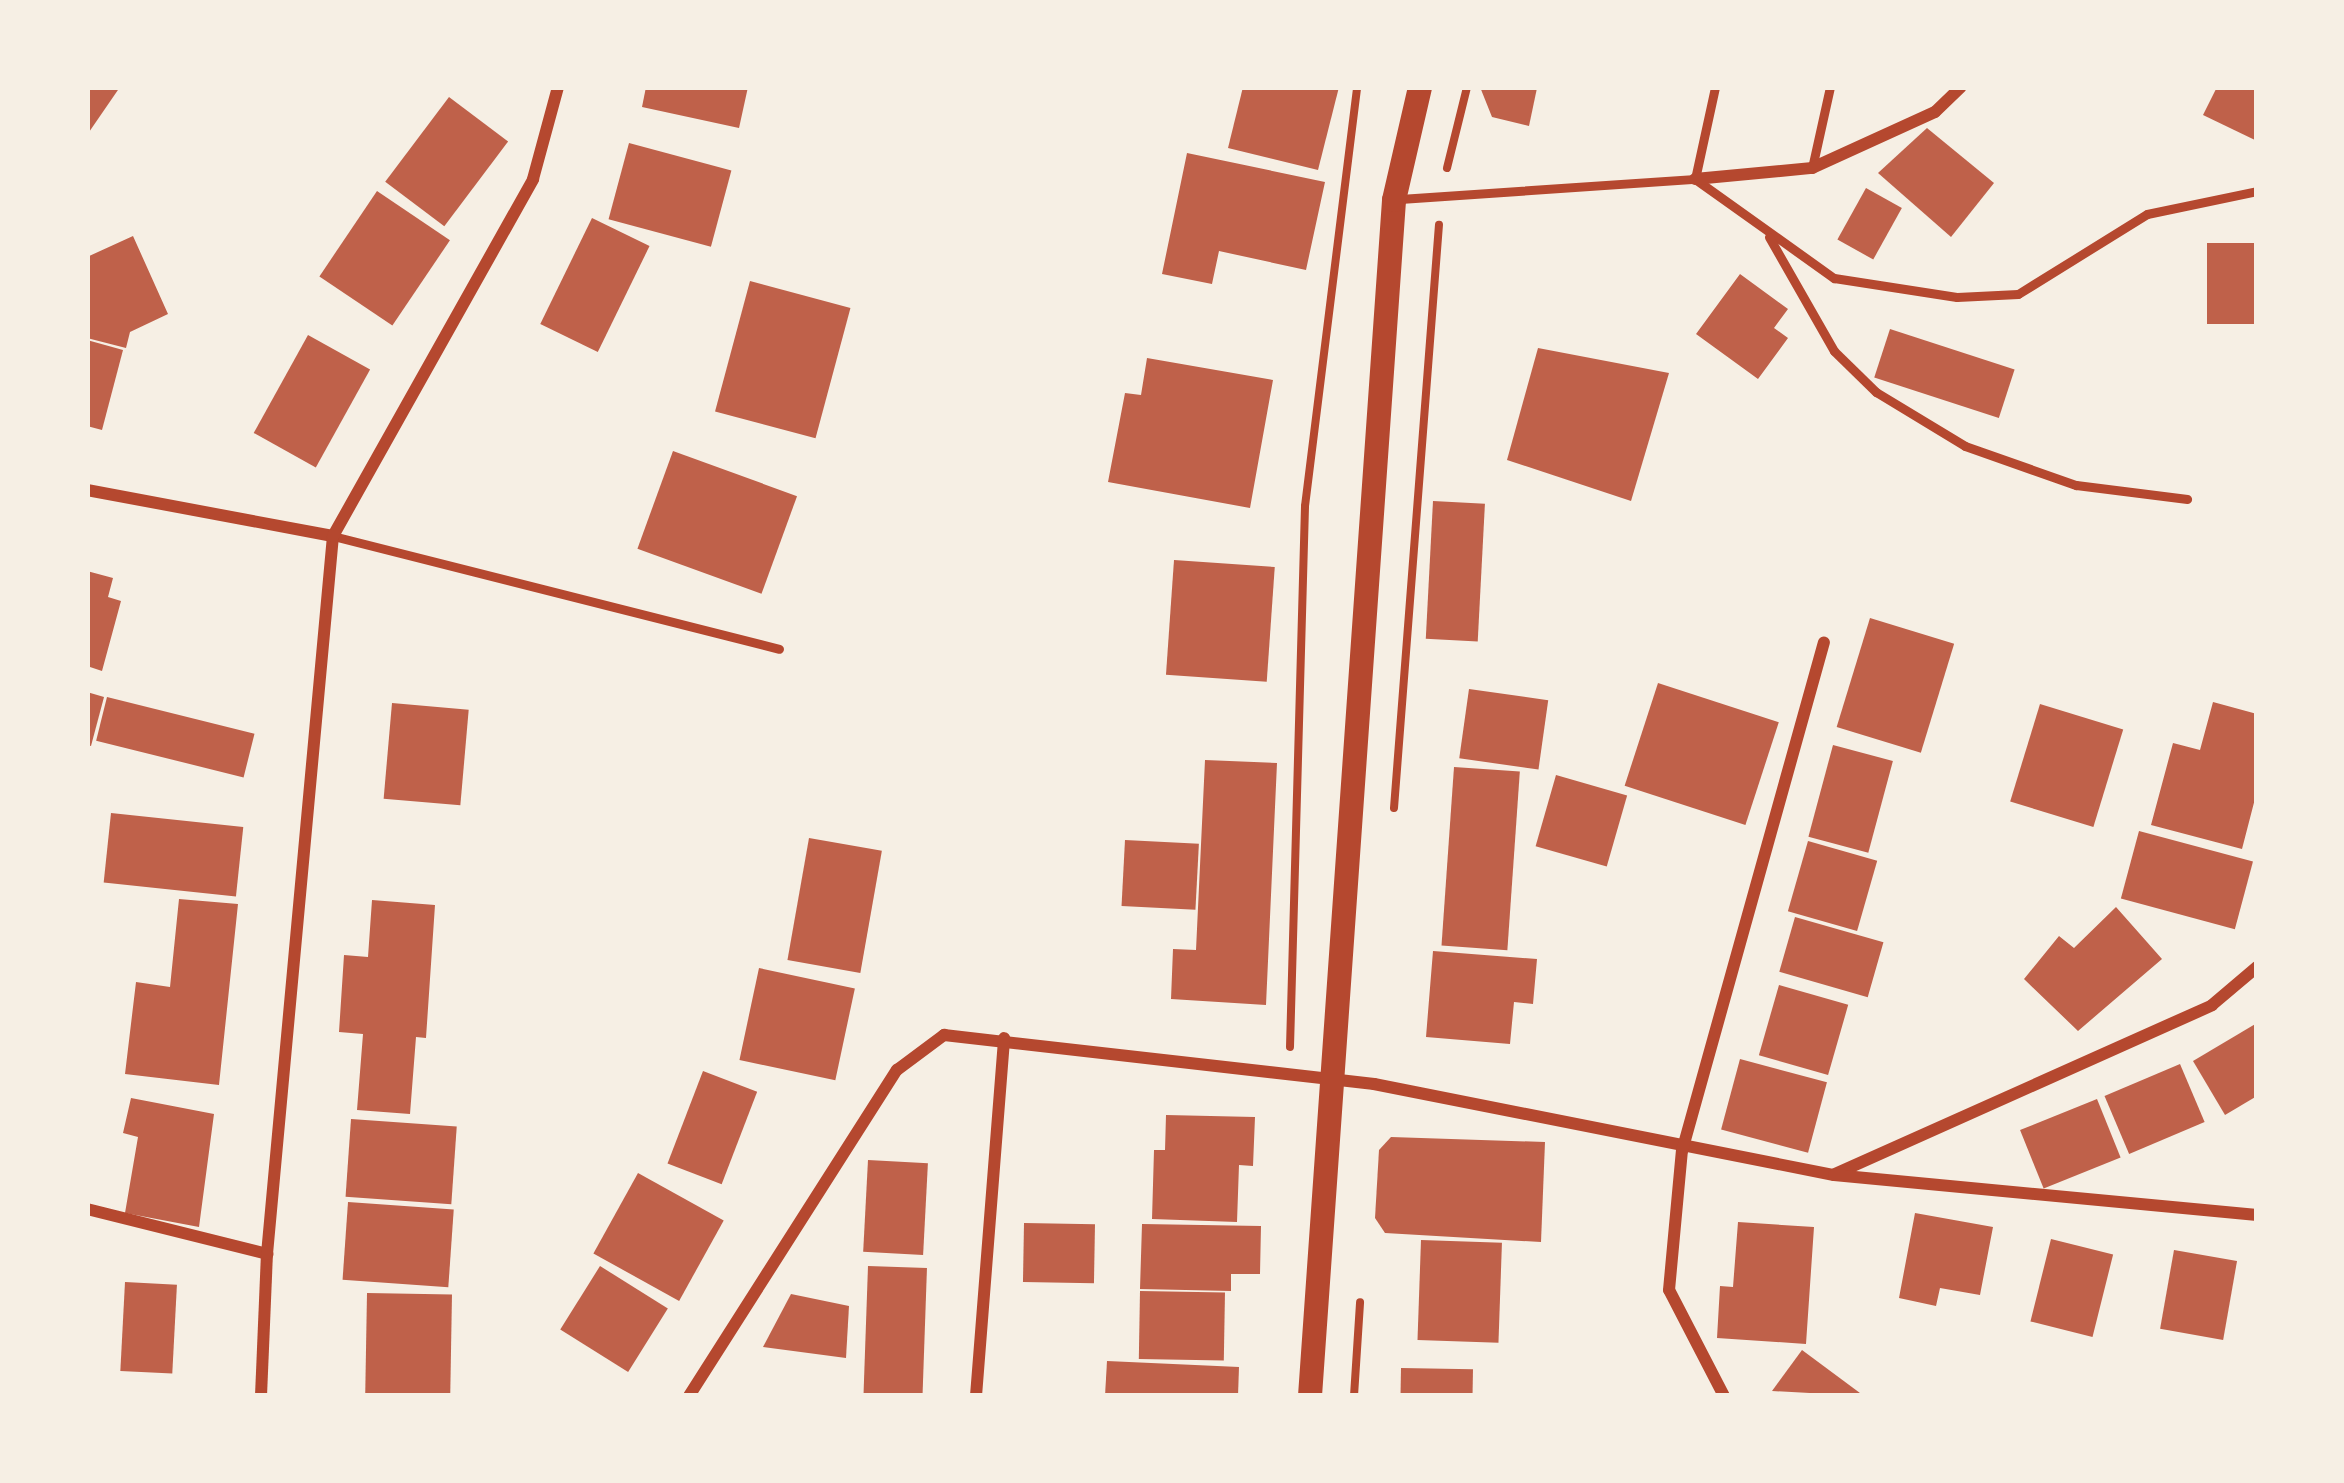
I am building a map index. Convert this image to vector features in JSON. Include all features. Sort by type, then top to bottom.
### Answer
[{"type":"main road","points":[[1310,1396],[1328,1079],[1394,200],[1420,87]]},
{"type":"street","points":[[261,1396],[267,1254],[334,536],[532,179],[558,87]]},
{"type":"street","points":[[1695,179],[1812,168],[1935,112],[1961,87]]},
{"type":"street","points":[[87,490],[334,536]]},
{"type":"street","points":[[1724,1396],[1669,1290],[1682,1151],[1824,642]]},
{"type":"street","points":[[1834,1175],[2212,1005],[2257,967]]},
{"type":"street","points":[[689,1396],[897,1070],[944,1035],[1004,1038],[1328,1079],[1682,1151],[1834,1175],[2257,1215]]},
{"type":"street","points":[[976,1396],[1004,1038]]},
{"type":"street","points":[[87,1209],[267,1254]]},
{"type":"lane","points":[[1695,179],[1715,87]]},
{"type":"lane","points":[[1812,168],[1830,87]]},
{"type":"lane","points":[[1394,200],[1442,190],[1695,179],[1834,278],[1902,293],[2018,294],[2147,214],[2257,191]]},
{"type":"lane","points":[[1766,232],[1834,351],[1876,392],[1965,446],[2076,485],[2187,499]]},
{"type":"lane","points":[[334,536],[779,649]]},
{"type":"path","points":[[1290,1074],[1305,506],[1357,87]]},
{"type":"path","points":[[1394,817],[1442,190],[1467,87]]},
{"type":"path","points":[[1354,1396],[1360,1287]]},
{"type":"building","points":[[87,87],[120,87],[87,135]]},
{"type":"building","points":[[646,87],[748,87],[739,128],[642,107]]},
{"type":"building","points":[[1243,87],[1339,87],[1318,170],[1228,148]]},
{"type":"building","points":[[1480,87],[1537,88],[1529,126],[1492,117]]},
{"type":"building","points":[[2217,87],[2257,87],[2257,141],[2203,115]]},
{"type":"building","points":[[449,97],[508,142],[444,226],[385,182]]},
{"type":"building","points":[[1927,128],[1994,183],[1951,237],[1878,173]]},
{"type":"building","points":[[629,143],[731,170],[711,247],[609,219]]},
{"type":"building","points":[[1187,153],[1325,182],[1306,270],[1219,251],[1212,284],[1162,274]]},
{"type":"building","points":[[1866,188],[1902,208],[1873,259],[1837,240]]},
{"type":"building","points":[[377,191],[450,240],[392,326],[319,276]]},
{"type":"building","points":[[592,218],[650,246],[598,352],[540,324]]},
{"type":"building","points":[[133,236],[168,314],[130,332],[126,348],[87,338],[87,257]]},
{"type":"building","points":[[2207,243],[2257,243],[2257,324],[2207,324]]},
{"type":"building","points":[[1740,274],[1788,309],[1774,328],[1788,338],[1758,379],[1696,334]]},
{"type":"building","points":[[750,281],[850,308],[816,438],[715,411]]},
{"type":"building","points":[[1890,329],[2015,369],[1999,418],[1874,378]]},
{"type":"building","points":[[308,335],[370,369],[316,467],[254,433]]},
{"type":"building","points":[[87,340],[123,350],[102,430],[87,426]]},
{"type":"building","points":[[1538,348],[1669,373],[1631,501],[1507,460]]},
{"type":"building","points":[[1147,358],[1273,380],[1250,508],[1108,482],[1125,393],[1141,395]]},
{"type":"building","points":[[673,451],[797,496],[761,594],[637,549]]},
{"type":"building","points":[[1433,501],[1485,504],[1478,642],[1426,639]]},
{"type":"building","points":[[1174,560],[1275,567],[1267,682],[1166,675]]},
{"type":"building","points":[[87,571],[113,578],[108,597],[121,601],[102,671],[87,666]]},
{"type":"building","points":[[1870,618],[1954,644],[1921,753],[1837,727]]},
{"type":"building","points":[[1658,683],[1779,722],[1745,825],[1625,786]]},
{"type":"building","points":[[1469,689],[1548,700],[1538,769],[1459,758]]},
{"type":"building","points":[[87,692],[104,697],[91,746],[87,745]]},
{"type":"building","points":[[107,697],[254,734],[244,777],[96,741]]},
{"type":"building","points":[[2213,702],[2257,714],[2257,791],[2242,849],[2151,825],[2173,743],[2200,750]]},
{"type":"building","points":[[392,703],[469,710],[460,805],[384,799]]},
{"type":"building","points":[[2040,704],[2123,729],[2093,827],[2010,802]]},
{"type":"building","points":[[1833,745],[1893,761],[1868,853],[1808,837]]},
{"type":"building","points":[[1205,760],[1277,763],[1266,1005],[1171,999],[1173,949],[1196,950]]},
{"type":"building","points":[[1454,767],[1520,772],[1507,950],[1442,946]]},
{"type":"building","points":[[1556,775],[1627,795],[1607,867],[1536,846]]},
{"type":"building","points":[[111,813],[243,827],[236,897],[104,883]]},
{"type":"building","points":[[2139,831],[2253,862],[2235,929],[2121,899]]},
{"type":"building","points":[[809,838],[882,851],[860,973],[787,960]]},
{"type":"building","points":[[1125,840],[1199,844],[1195,910],[1122,906]]},
{"type":"building","points":[[1808,841],[1877,861],[1857,931],[1788,911]]},
{"type":"building","points":[[179,899],[238,904],[219,1085],[125,1074],[136,982],[170,987]]},
{"type":"building","points":[[372,900],[435,905],[426,1038],[416,1037],[410,1114],[357,1110],[363,1034],[339,1032],[344,955],[368,957]]},
{"type":"building","points":[[2116,907],[2162,959],[2078,1031],[2024,979],[2059,936],[2074,948]]},
{"type":"building","points":[[1795,917],[1883,942],[1868,997],[1779,972]]},
{"type":"building","points":[[1433,951],[1537,959],[1533,1004],[1514,1002],[1510,1044],[1426,1037]]},
{"type":"building","points":[[759,968],[855,988],[835,1080],[739,1060]]},
{"type":"building","points":[[1779,985],[1848,1005],[1828,1075],[1759,1055]]},
{"type":"building","points":[[2257,1023],[2257,1096],[2225,1115],[2193,1061]]},
{"type":"building","points":[[1740,1059],[1827,1082],[1808,1153],[1721,1130]]},
{"type":"building","points":[[2180,1064],[2205,1122],[2129,1154],[2105,1096]]},
{"type":"building","points":[[703,1071],[757,1092],[722,1184],[668,1163]]},
{"type":"building","points":[[131,1098],[214,1114],[199,1227],[125,1213],[138,1137],[123,1133]]},
{"type":"building","points":[[2097,1099],[2121,1157],[2044,1189],[2020,1130]]},
{"type":"building","points":[[1166,1115],[1255,1117],[1253,1166],[1239,1165],[1237,1222],[1152,1219],[1154,1150],[1165,1150]]},
{"type":"building","points":[[351,1119],[457,1126],[451,1204],[346,1197]]},
{"type":"building","points":[[1391,1137],[1545,1142],[1541,1242],[1385,1233],[1375,1218],[1379,1150]]},
{"type":"building","points":[[868,1160],[928,1163],[923,1255],[863,1252]]},
{"type":"building","points":[[638,1173],[724,1221],[679,1301],[593,1253]]},
{"type":"building","points":[[348,1202],[454,1209],[448,1287],[343,1280]]},
{"type":"building","points":[[1915,1213],[1993,1227],[1980,1295],[1940,1288],[1936,1306],[1899,1298]]},
{"type":"building","points":[[1738,1222],[1814,1227],[1806,1344],[1717,1338],[1720,1286],[1733,1287]]},
{"type":"building","points":[[1024,1223],[1095,1224],[1094,1283],[1023,1282]]},
{"type":"building","points":[[1142,1224],[1261,1226],[1260,1274],[1231,1274],[1231,1291],[1140,1289]]},
{"type":"building","points":[[2051,1239],[2113,1254],[2093,1337],[2030,1321]]},
{"type":"building","points":[[1421,1240],[1502,1243],[1498,1343],[1418,1340]]},
{"type":"building","points":[[2174,1250],[2237,1261],[2223,1340],[2160,1329]]},
{"type":"building","points":[[600,1266],[668,1308],[628,1372],[560,1330]]},
{"type":"building","points":[[868,1266],[927,1268],[922,1396],[863,1396]]},
{"type":"building","points":[[125,1282],[177,1285],[172,1374],[120,1371]]},
{"type":"building","points":[[1140,1291],[1225,1292],[1224,1360],[1139,1359]]},
{"type":"building","points":[[367,1293],[452,1294],[450,1396],[365,1396]]},
{"type":"building","points":[[791,1294],[849,1306],[846,1358],[763,1347]]},
{"type":"building","points":[[1802,1350],[1864,1396],[1772,1391]]},
{"type":"building","points":[[1107,1361],[1239,1367],[1238,1396],[1105,1396]]},
{"type":"building","points":[[1401,1368],[1473,1369],[1473,1396],[1401,1396]]}]
